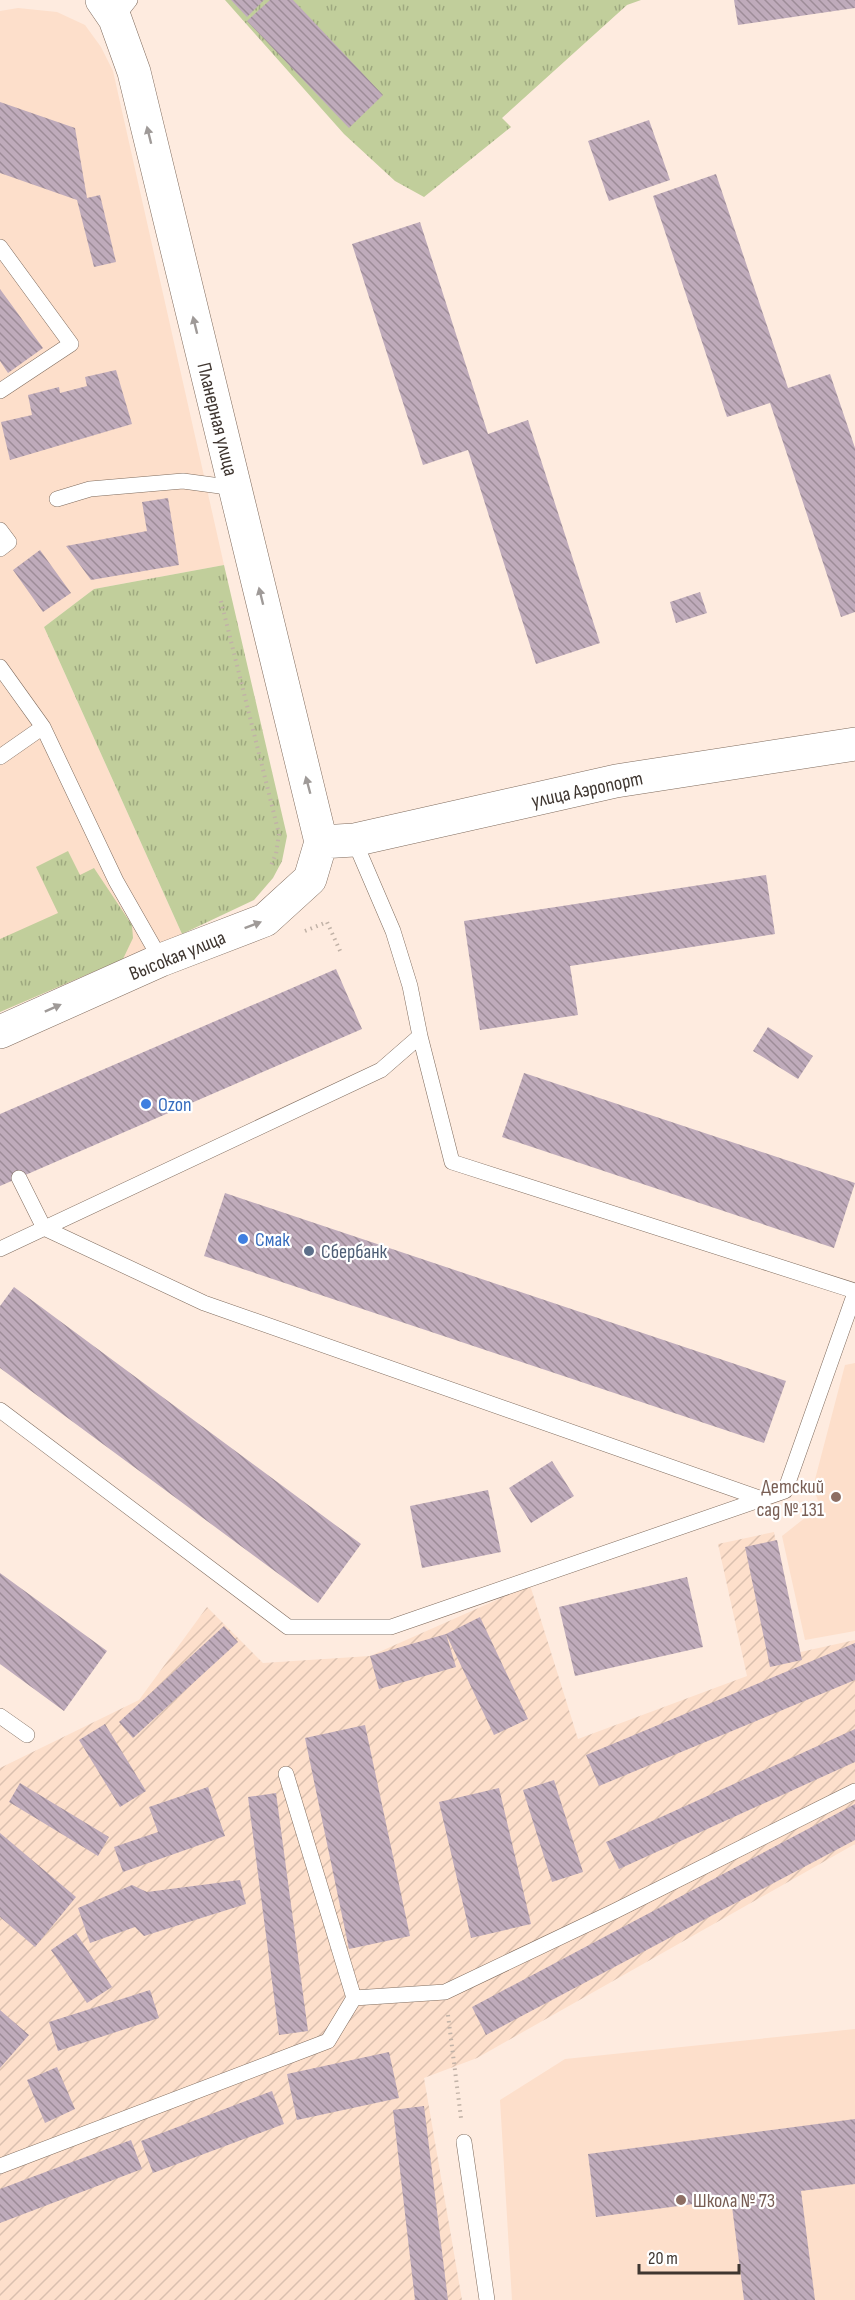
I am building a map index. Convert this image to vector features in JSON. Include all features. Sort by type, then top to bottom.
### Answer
[{"type":"main road","name":"Планерная улица","points":[[116,6],[321,842]]},
{"type":"main road","name":"улица Аэропорт","points":[[321,842],[354,840],[616,781],[855,744]]},
{"type":"main road","name":"Высокая улица","points":[[0,1032],[161,960],[265,920],[310,879],[321,842]]},
{"type":"lane","points":[[0,248],[71,344],[0,391]]},
{"type":"lane","points":[[57,499],[90,489],[183,481],[235,488]]},
{"type":"lane","points":[[0,530],[9,542],[0,549]]},
{"type":"lane","points":[[0,667],[43,727],[116,881],[161,960]]},
{"type":"lane","points":[[0,757],[43,727]]},
{"type":"lane","points":[[0,1410],[288,1628],[391,1627],[785,1491],[855,1292],[452,1162],[420,1036],[410,986],[393,931],[354,840]]},
{"type":"lane","points":[[0,1249],[381,1070],[420,1036]]},
{"type":"lane","points":[[19,1178],[44,1228],[204,1303],[762,1499]]},
{"type":"lane","points":[[0,1716],[27,1735]]},
{"type":"lane","points":[[0,2166],[328,2041],[354,1998],[286,1774]]},
{"type":"lane","points":[[354,1998],[445,1992],[626,1906],[855,1791]]},
{"type":"lane","points":[[464,2142],[487,2300]]},
{"type":"path","points":[[220,601],[279,834],[276,854],[268,873]]},
{"type":"path","points":[[301,923],[305,931],[327,922],[341,953]]},
{"type":"path","points":[[445,1992],[464,2142]]},
{"type":"shaded area","points":[[18,8],[57,12],[85,25],[101,47],[113,71],[224,565],[94,589],[44,627],[182,934],[0,1012],[0,11]]},
{"type":"shaded area","name":"Детский сад № 131","points":[[855,1363],[855,1631],[805,1640],[782,1536],[820,1506],[813,1487],[845,1365]]},
{"type":"shaded area","points":[[774,1532],[796,1653],[855,1640],[855,1844],[477,2058],[424,2078],[462,2300],[0,2300],[0,1768],[139,1700],[207,1607],[263,1663],[370,1656],[530,1585],[578,1739],[747,1676],[718,1544]]},
{"type":"shaded area","name":"Школа № 73","points":[[855,2029],[855,2300],[512,2300],[500,2100],[565,2059]]},
{"type":"green space","points":[[225,0],[641,0],[627,5],[502,118],[511,127],[424,197],[395,181],[344,134]]},
{"type":"green space","points":[[224,565],[287,836],[282,861],[273,878],[254,900],[182,934],[44,627],[94,589]]},
{"type":"green space","points":[[68,851],[80,875],[94,868],[132,925],[133,938],[123,959],[0,1012],[0,939],[58,913],[36,867]]},
{"type":"building","points":[[231,0],[264,0],[247,17]]},
{"type":"building","points":[[270,0],[293,0],[383,95],[349,128],[247,21]]},
{"type":"building","points":[[734,0],[855,0],[855,8],[738,25]]},
{"type":"building","points":[[0,102],[75,128],[87,198],[100,195],[116,262],[94,267],[77,200],[0,173]]},
{"type":"building","points":[[649,120],[670,180],[609,201],[588,141]]},
{"type":"building","points":[[716,174],[788,388],[830,374],[855,448],[855,612],[841,617],[770,403],[727,417],[653,196]]},
{"type":"building","points":[[420,222],[488,434],[528,420],[600,643],[536,664],[468,450],[423,465],[352,244]]},
{"type":"building","points":[[0,289],[43,348],[8,373],[0,361]]},
{"type":"building","points":[[116,370],[132,424],[10,460],[1,422],[32,415],[28,395],[59,387],[60,393],[87,386],[85,377]]},
{"type":"building","points":[[168,498],[179,565],[91,580],[66,546],[147,531],[142,502]]},
{"type":"building","points":[[40,550],[71,593],[43,612],[13,570]]},
{"type":"building","points":[[700,592],[707,613],[676,623],[670,602]]},
{"type":"building","points":[[766,875],[775,934],[570,966],[578,1015],[480,1030],[464,921]]},
{"type":"building","points":[[336,969],[362,1029],[0,1186],[0,1114]]},
{"type":"building","points":[[768,1027],[813,1056],[798,1079],[753,1051]]},
{"type":"building","points":[[524,1073],[855,1183],[834,1248],[502,1137]]},
{"type":"building","points":[[225,1193],[786,1381],[764,1443],[204,1256]]},
{"type":"building","points":[[14,1287],[361,1544],[318,1603],[0,1368],[0,1306]]},
{"type":"building","points":[[552,1461],[574,1496],[531,1523],[509,1488]]},
{"type":"building","points":[[488,1490],[501,1552],[422,1568],[410,1506]]},
{"type":"building","points":[[777,1540],[802,1660],[770,1667],[745,1547]]},
{"type":"building","points":[[0,1573],[107,1651],[64,1711],[0,1664]]},
{"type":"building","points":[[687,1577],[703,1647],[575,1676],[559,1607]]},
{"type":"building","points":[[480,1617],[528,1719],[494,1735],[446,1634]]},
{"type":"building","points":[[224,1626],[238,1642],[133,1738],[119,1722]]},
{"type":"building","points":[[446,1634],[456,1667],[379,1689],[370,1656]]},
{"type":"building","points":[[855,1643],[855,1680],[599,1786],[586,1755]]},
{"type":"building","points":[[105,1724],[146,1791],[120,1807],[79,1740]]},
{"type":"building","points":[[365,1725],[410,1936],[349,1949],[305,1738]]},
{"type":"building","points":[[855,1729],[855,1762],[619,1869],[606,1842]]},
{"type":"building","points":[[554,1780],[583,1872],[552,1882],[523,1790]]},
{"type":"building","points":[[20,1783],[109,1837],[98,1856],[9,1802]]},
{"type":"building","points":[[208,1787],[225,1836],[123,1872],[114,1847],[158,1832],[149,1807]]},
{"type":"building","points":[[499,1788],[531,1924],[471,1938],[439,1802]]},
{"type":"building","points":[[276,1793],[308,2031],[279,2035],[248,1797]]},
{"type":"building","points":[[855,1804],[855,1840],[486,2035],[472,2007]]},
{"type":"building","points":[[0,1833],[76,1897],[35,1947],[0,1917]]},
{"type":"building","points":[[240,1880],[246,1904],[144,1936],[135,1927],[90,1943],[78,1908],[132,1885],[147,1892]]},
{"type":"building","points":[[76,1933],[112,1987],[87,2003],[51,1950]]},
{"type":"building","points":[[150,1990],[159,2018],[58,2051],[49,2022]]},
{"type":"building","points":[[0,2010],[29,2035],[0,2068]]},
{"type":"building","points":[[389,2052],[399,2098],[297,2120],[287,2074]]},
{"type":"building","points":[[57,2067],[75,2109],[45,2123],[27,2080]]},
{"type":"building","points":[[272,2091],[284,2124],[153,2173],[141,2141]]},
{"type":"building","points":[[424,2106],[448,2300],[415,2300],[393,2110]]},
{"type":"building","points":[[855,2119],[855,2184],[801,2191],[815,2300],[744,2300],[731,2199],[596,2217],[588,2154]]},
{"type":"building","points":[[131,2140],[142,2169],[0,2223],[0,2189]]},
{"type":"place","name":"Ozon","points":[[146,1104]]},
{"type":"place","name":"Смак","points":[[243,1239]]},
{"type":"place","name":"Сбербанк","points":[[309,1251]]},
{"type":"place","name":"Детский сад № 131","points":[[836,1497]]},
{"type":"place","name":"Школа № 73","points":[[681,2200]]}]
